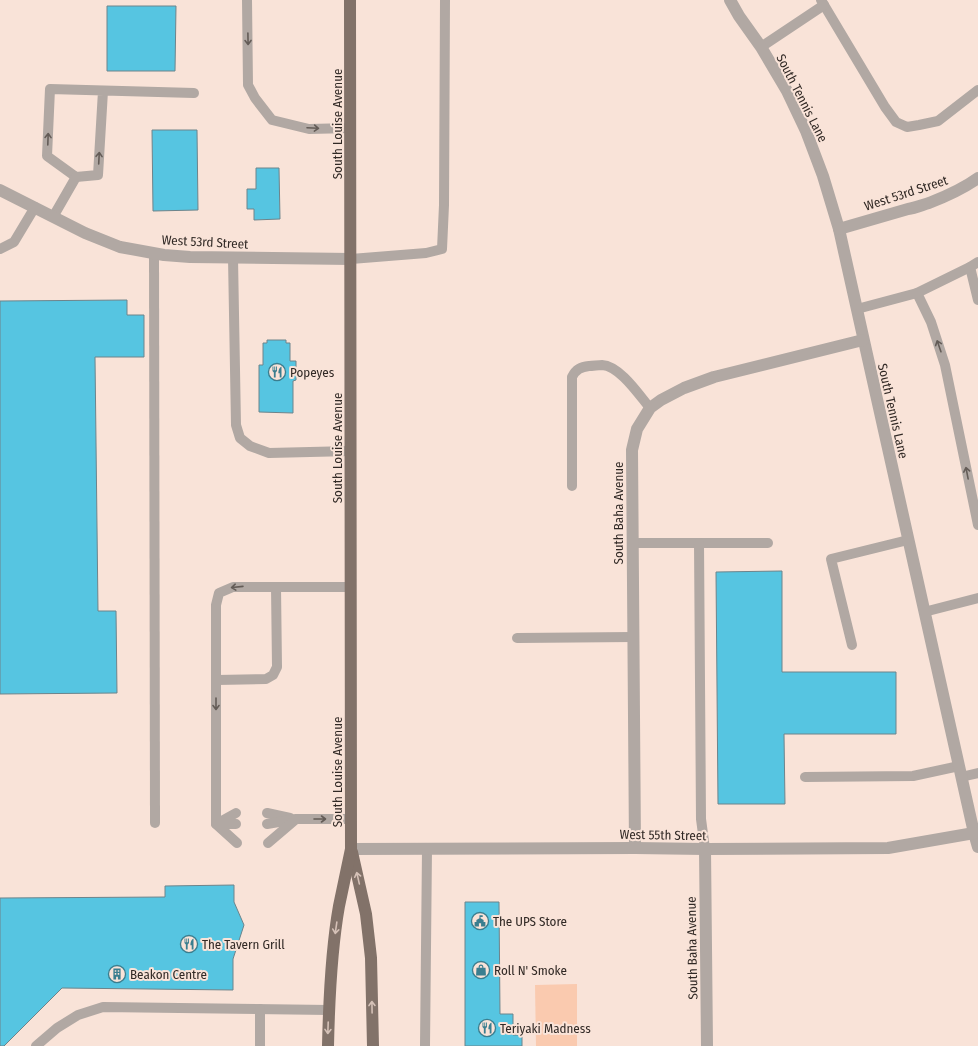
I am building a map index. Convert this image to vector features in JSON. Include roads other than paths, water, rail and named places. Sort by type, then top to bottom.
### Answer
[{"type":"main road","name":"South Louise Avenue","points":[[328,1046],[329,1010],[335,936],[339,906],[351,849],[350,0]]},
{"type":"main road","name":"South Louise Avenue","points":[[351,849],[366,914],[371,958],[372,1046]]},
{"type":"street","name":"South Tennis Lane","points":[[730,0],[787,91],[806,131],[823,176],[839,229],[978,847]]},
{"type":"street","name":"West 53rd Street","points":[[839,229],[914,208],[947,196],[978,178]]},
{"type":"street","name":"West 53rd Street","points":[[0,190],[85,233],[120,247],[190,257],[351,259]]},
{"type":"street","name":"South Baha Avenue","points":[[635,848],[632,450],[638,429],[650,408],[661,400],[684,388],[714,377],[863,340]]},
{"type":"street","name":"West 55th Street","points":[[351,849],[888,848],[974,833]]},
{"type":"street","name":"South Baha Avenue","points":[[705,849],[707,1046]]},
{"type":"lane","points":[[247,0],[248,85],[255,98],[272,120],[309,129],[351,128]]},
{"type":"lane","points":[[351,259],[426,252],[442,249],[444,205],[445,0]]},
{"type":"lane","points":[[760,47],[823,3],[885,107],[896,122],[908,127],[938,121],[978,90]]},
{"type":"lane","points":[[103,91],[98,175],[76,177],[47,156],[50,89],[194,93]]},
{"type":"lane","points":[[53,217],[76,177]]},
{"type":"lane","points":[[0,249],[14,242],[34,207]]},
{"type":"lane","points":[[154,253],[155,823]]},
{"type":"lane","points":[[232,258],[236,425],[240,438],[250,446],[269,453],[351,451]]},
{"type":"lane","points":[[857,309],[917,293],[974,265],[978,300]]},
{"type":"lane","points":[[917,293],[931,322],[945,365],[978,525]]},
{"type":"lane","points":[[572,486],[572,377],[575,371],[584,367],[603,365],[613,368],[622,375],[650,408]]},
{"type":"lane","points":[[852,645],[831,559],[908,540]]},
{"type":"lane","points":[[632,543],[768,543]]},
{"type":"lane","points":[[699,543],[701,819],[705,849]]},
{"type":"lane","points":[[216,824],[216,605],[219,593],[233,587],[351,587]]},
{"type":"lane","points":[[217,680],[266,679],[274,675],[277,666],[276,587]]},
{"type":"lane","points":[[924,612],[978,598]]},
{"type":"lane","points":[[516,638],[633,637]]},
{"type":"lane","points":[[805,777],[913,776],[960,772],[978,773]]},
{"type":"lane","points":[[216,824],[236,813]]},
{"type":"lane","points":[[267,813],[296,819],[351,819]]},
{"type":"lane","points":[[296,819],[267,833],[296,819]]},
{"type":"lane","points":[[216,824],[236,833],[216,824]]},
{"type":"lane","points":[[425,1046],[427,848]]},
{"type":"lane","points":[[36,1046],[57,1028],[78,1015],[103,1007],[329,1010]]},
{"type":"lane","points":[[260,1009],[260,1046]]},
{"type":"place","name":"Popeyes","points":[[277,372]]},
{"type":"place","name":"The UPS Store","points":[[480,921]]},
{"type":"place","name":"The Tavern Grill","points":[[189,944]]},
{"type":"place","name":"Roll N' Smoke","points":[[481,970]]},
{"type":"place","name":"Beakon Centre","points":[[117,974]]},
{"type":"place","name":"Teriyaki Madness","points":[[487,1028]]}]
